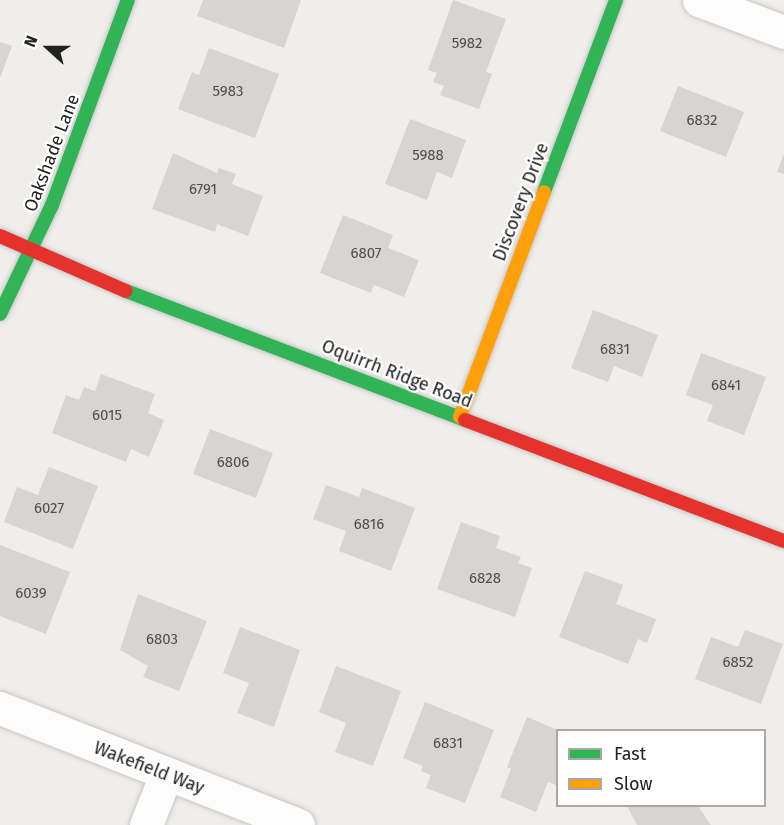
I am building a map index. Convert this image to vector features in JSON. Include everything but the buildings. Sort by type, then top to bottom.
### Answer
[{"type":"street","name":"Oakshade Lane","points":[[0,314],[31,253],[128,0]]},
{"type":"street","name":"Discovery Drive","points":[[459,417],[616,0]]},
{"type":"street","points":[[699,0],[784,32]]},
{"type":"street","name":"Oquirrh Ridge Road","points":[[0,236],[31,253],[784,541]]},
{"type":"street","name":"Wakefield Way","points":[[0,708],[298,825]]},
{"type":"street","points":[[146,825],[166,774]]},
{"type":"traffic: fast","points":[[0,314],[52,205],[128,0]]},
{"type":"traffic: fast","points":[[544,192],[616,0]]},
{"type":"traffic: fast","points":[[126,291],[465,420]]},
{"type":"traffic: slow","points":[[460,417],[544,192]]},
{"type":"traffic: jam","points":[[0,236],[126,291]]},
{"type":"traffic: jam","points":[[465,420],[784,541]]}]
